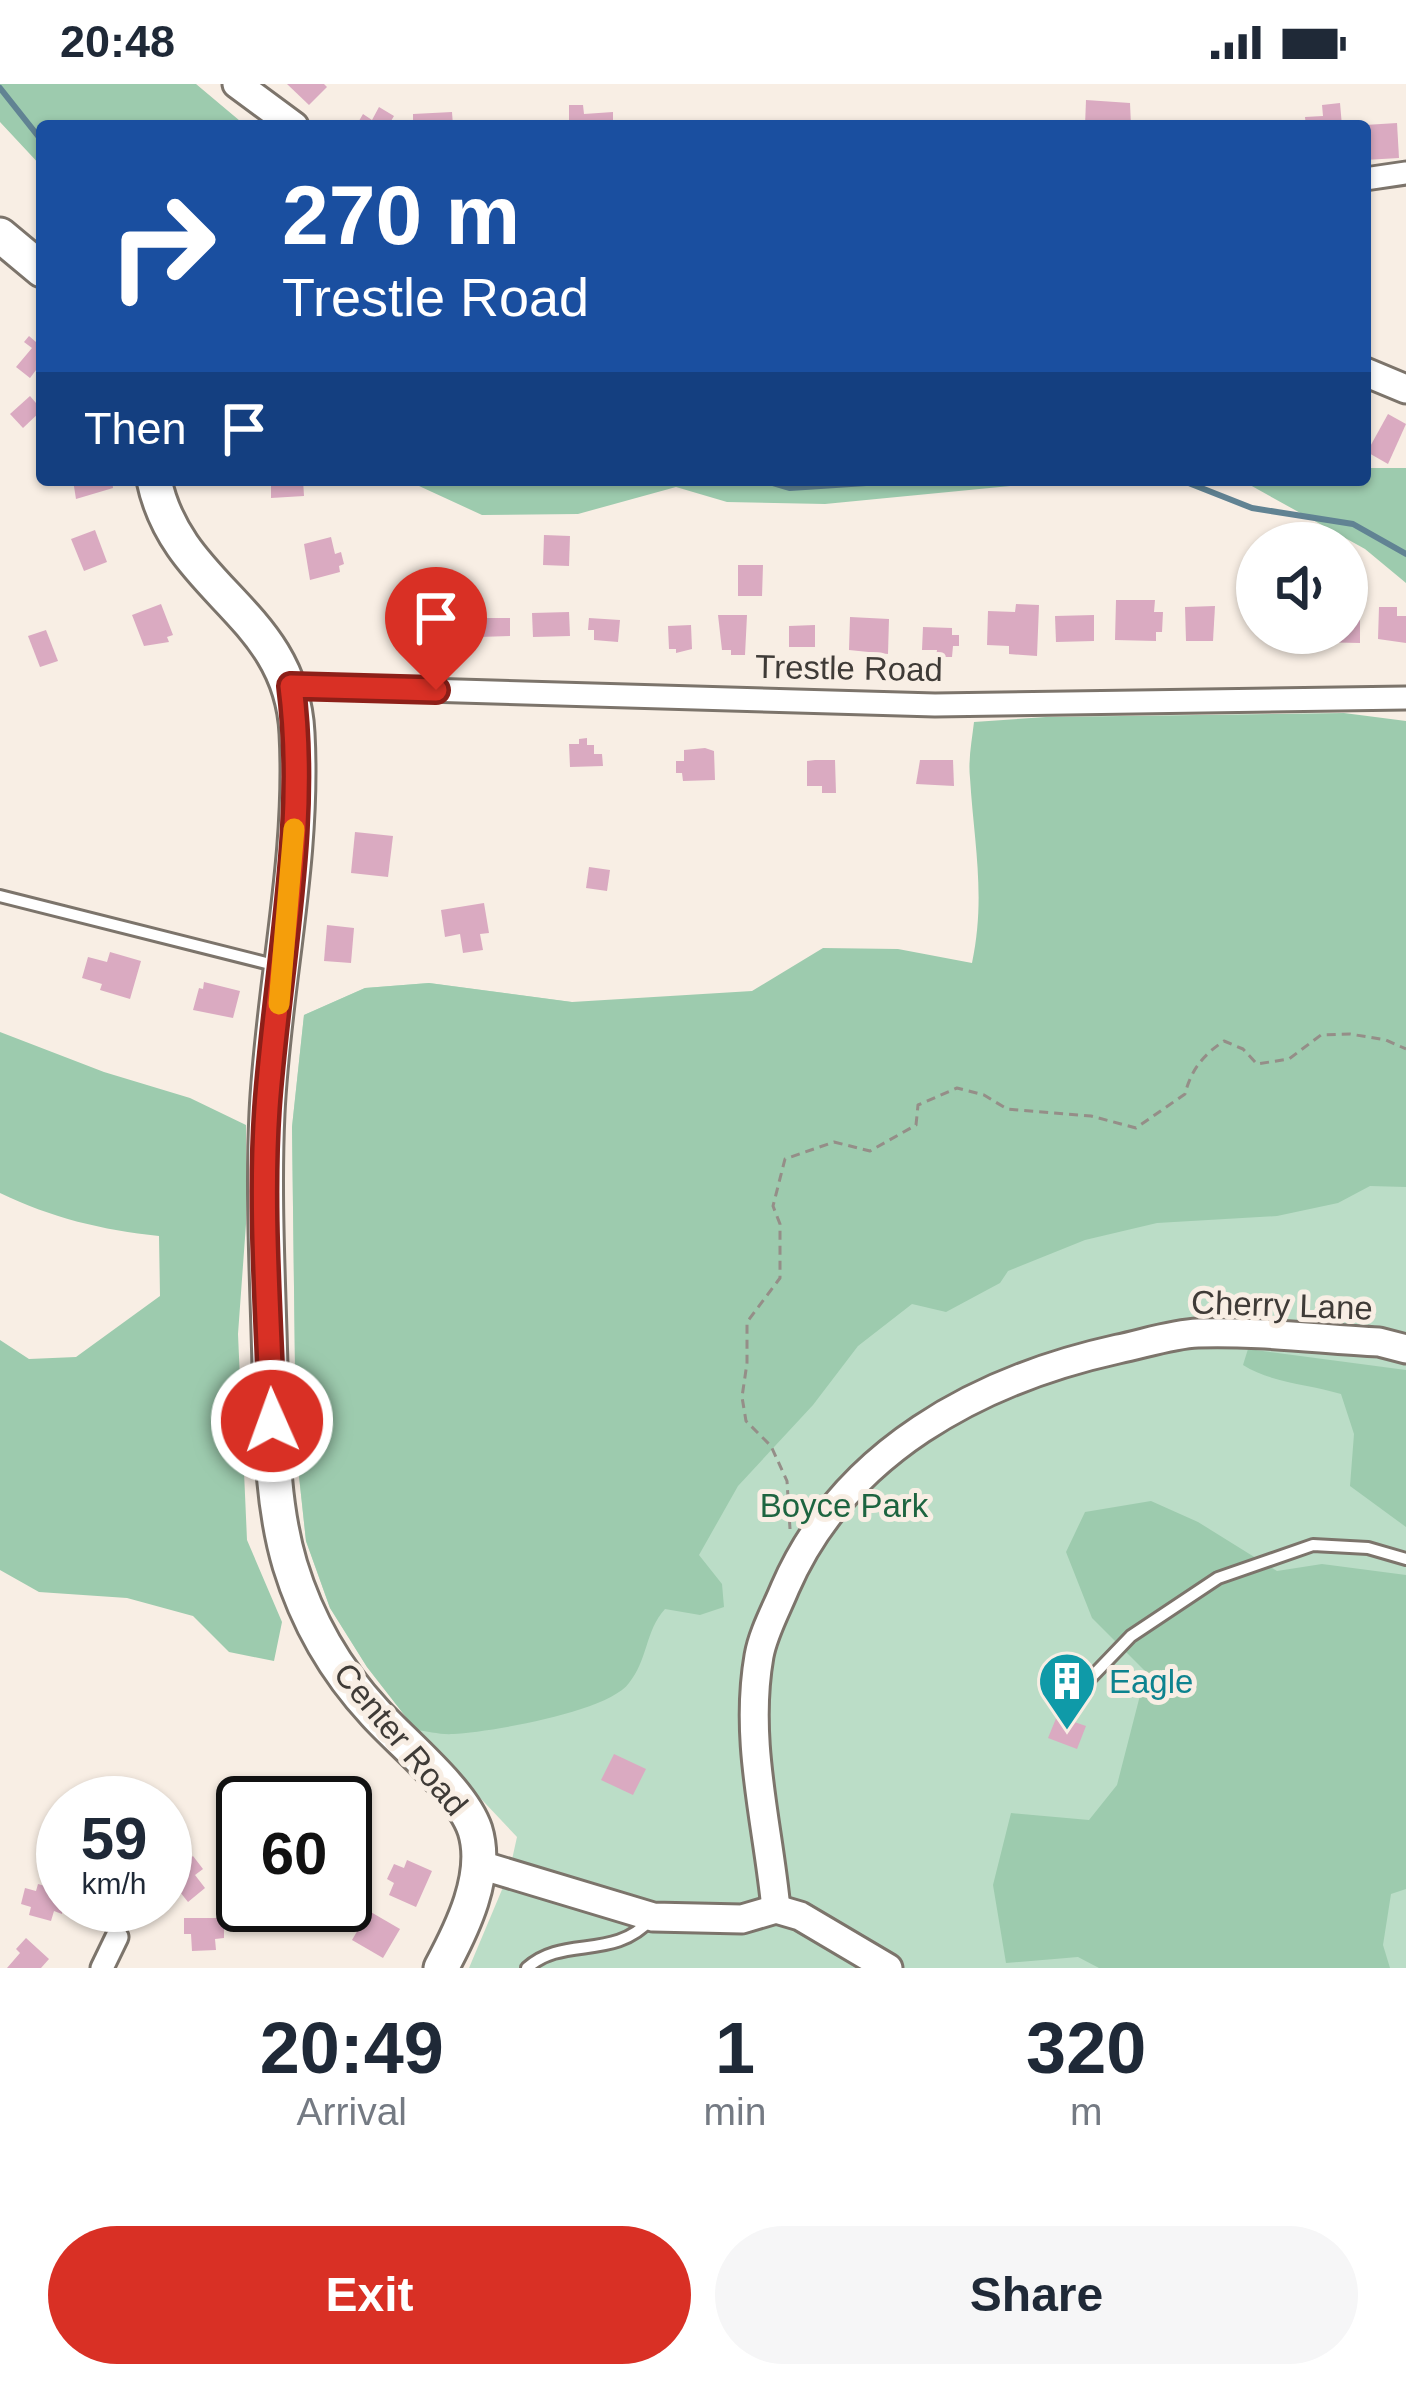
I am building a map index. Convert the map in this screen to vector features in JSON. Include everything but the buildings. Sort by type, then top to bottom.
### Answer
[{"type":"main road","points":[[0,235],[36,265]]},
{"type":"main road","name":"Center Road","points":[[156,486],[166,521],[187,556],[259,628],[291,686],[297,732],[296,810],[267,1112],[268,1304],[279,1522],[301,1599],[319,1636],[349,1683],[470,1818],[477,1835],[473,1898],[441,1968]]},
{"type":"street","points":[[237,84],[286,120]]},
{"type":"street","points":[[1371,178],[1406,173]]},
{"type":"street","points":[[1371,374],[1406,389]]},
{"type":"street","name":"Trestle Road","points":[[291,686],[935,704],[1406,698]]},
{"type":"street","name":"Cherry Lane","points":[[776,1909],[759,1804],[754,1736],[759,1655],[797,1561],[836,1502],[867,1469],[912,1433],[1007,1383],[1090,1355],[1194,1333],[1379,1342],[1406,1349]]},
{"type":"street","points":[[477,1864],[653,1917],[742,1919],[776,1909],[800,1916],[888,1968]]},
{"type":"street","points":[[102,1968],[117,1937]]},
{"type":"lane","points":[[0,896],[283,967]]},
{"type":"lane","points":[[1082,1688],[1131,1636],[1218,1578],[1312,1545],[1368,1548],[1406,1559]]},
{"type":"lane","points":[[527,1968],[536,1959],[562,1952],[612,1946],[638,1935],[653,1917]]},
{"type":"path","points":[[797,1561],[787,1517],[787,1481],[771,1446],[746,1421],[742,1397],[747,1322],[780,1278],[779,1224],[773,1206],[785,1159],[834,1142],[870,1151],[916,1125],[918,1105],[957,1088],[1007,1108],[1091,1116],[1136,1128],[1185,1094],[1207,1052],[1224,1041],[1244,1049],[1257,1064],[1289,1059],[1321,1035],[1350,1034],[1406,1048]]},
{"type":"green space","points":[[0,84],[196,84],[239,120],[36,120],[36,161],[0,122]]},
{"type":"green space","points":[[1371,468],[1406,468],[1406,583],[1368,551],[1368,522],[1316,522],[1252,486],[1371,486]]},
{"type":"green space","points":[[419,486],[1010,486],[825,504],[727,502],[676,487],[578,514],[482,515]]},
{"type":"green space","points":[[1344,713],[1406,721],[1406,1187],[1370,1186],[1338,1203],[1277,1216],[1157,1223],[1085,1240],[1008,1271],[1000,1283],[946,1312],[912,1304],[858,1346],[813,1405],[738,1486],[699,1555],[722,1584],[724,1607],[700,1615],[665,1609],[629,1683],[598,1703],[493,1729],[448,1734],[416,1730],[367,1667],[330,1608],[306,1541],[296,1448],[292,1127],[304,1015],[365,988],[429,983],[572,1002],[752,991],[823,948],[898,949],[972,963],[979,893],[970,771],[974,722]]},
{"type":"green space","name":"Boyce Park","points":[[1406,722],[1406,1968],[469,1968],[509,1873],[517,1837],[416,1730],[367,1667],[330,1608],[306,1541],[296,1448],[292,1127],[304,1015],[365,988],[429,983],[1050,1066]]},
{"type":"green space","points":[[0,1032],[104,1072],[190,1098],[246,1125],[246,1224],[238,1334],[247,1540],[282,1622],[274,1661],[229,1652],[193,1616],[127,1598],[39,1592],[0,1570],[0,1340],[29,1359],[76,1357],[160,1296],[159,1236],[78,1222],[0,1193]]},
{"type":"green space","points":[[1248,1349],[1406,1370],[1406,1527],[1350,1486],[1354,1434],[1341,1394],[1254,1371],[1243,1365]]},
{"type":"green space","points":[[1151,1501],[1198,1522],[1277,1571],[1322,1564],[1406,1575],[1406,1889],[1391,1894],[1383,1945],[1390,1968],[1099,1968],[1078,1957],[1006,1963],[993,1885],[1011,1813],[1089,1820],[1117,1785],[1146,1672],[1092,1618],[1066,1552],[1085,1512]]},
{"type":"waterway","points":[[0,88],[36,133]]},
{"type":"waterway","points":[[783,486],[820,486]]},
{"type":"waterway","points":[[1196,486],[1252,508],[1353,524],[1406,554]]},
{"type":"slow traffic","points":[[279,1004],[294,829]]},
{"type":"place","name":"Eagle","points":[[1067,1732]]},
{"type":"route","points":[[272,1421],[267,1112],[296,810],[297,732],[291,686],[436,690]]}]
